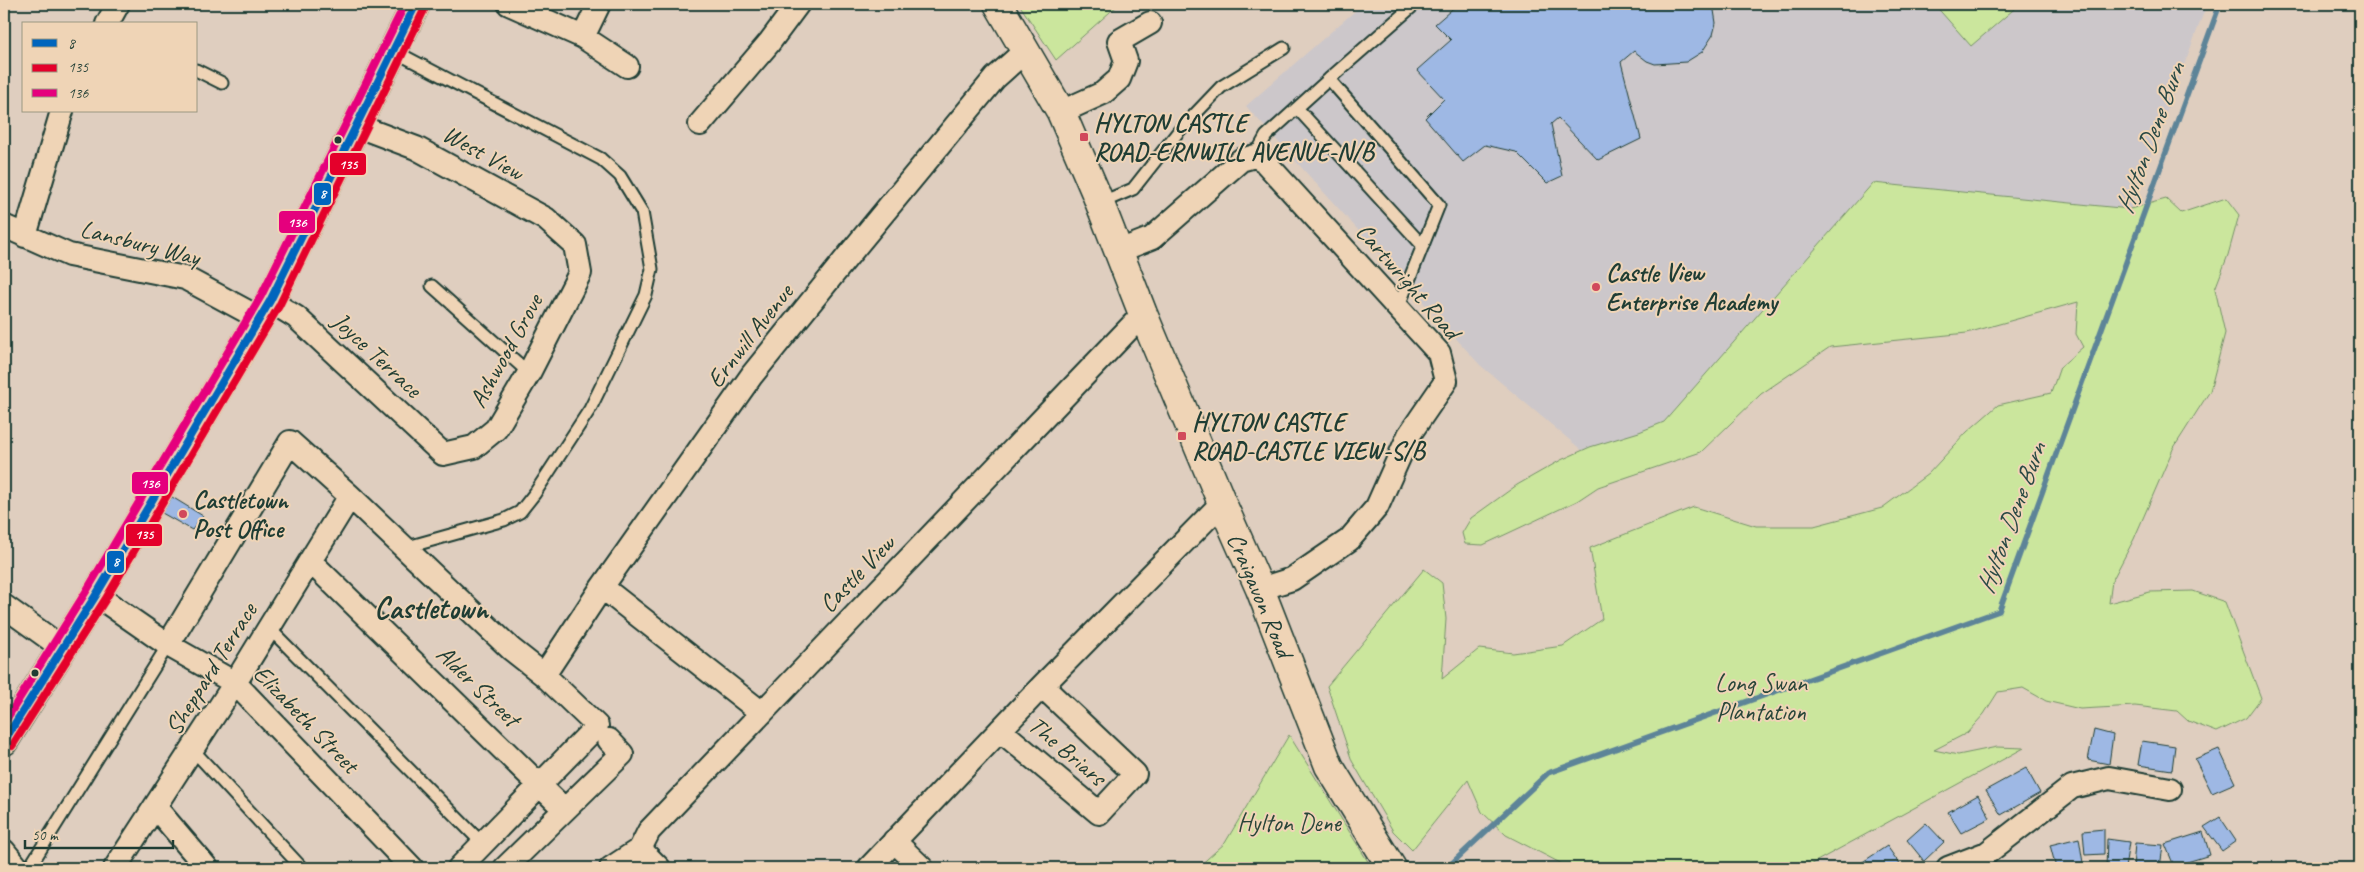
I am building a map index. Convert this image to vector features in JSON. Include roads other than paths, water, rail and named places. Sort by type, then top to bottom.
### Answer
[{"type":"street","points":[[109,22],[118,4]]},
{"type":"street","points":[[4,741],[61,647],[96,595],[265,310],[416,4]]},
{"type":"street","points":[[509,4],[583,37],[627,66]]},
{"type":"street","points":[[583,37],[599,4]]},
{"type":"street","points":[[700,124],[798,4]]},
{"type":"street","name":"Craigavon Road","points":[[998,4],[1060,112],[1100,203],[1143,314],[1260,589],[1329,766],[1392,868]]},
{"type":"street","points":[[1060,112],[1103,93],[1119,79],[1126,61],[1119,41],[1150,23]]},
{"type":"street","name":"Ernwill Avenue","points":[[544,675],[602,587],[752,375],[995,78],[1025,51]]},
{"type":"street","points":[[25,236],[62,112]]},
{"type":"street","name":"West View","points":[[355,125],[416,148],[546,219],[575,245]]},
{"type":"street","points":[[1119,251],[1152,238],[1241,160],[1255,156]]},
{"type":"street","name":"Cartwright Road","points":[[1255,156],[1264,161],[1439,353],[1446,381],[1409,435],[1377,507],[1349,540],[1292,579],[1260,589]]},
{"type":"street","name":"Lansbury Way","points":[[4,226],[70,255],[185,278],[265,310]]},
{"type":"street","name":"Ashwood Grove","points":[[443,454],[474,447],[496,429],[529,372],[580,273],[575,245]]},
{"type":"street","name":"Joyce Terrace","points":[[265,310],[296,317],[443,454]]},
{"type":"street","name":"Castle View","points":[[611,868],[640,850],[649,831],[1143,314]]},
{"type":"street","points":[[168,646],[290,442],[350,496],[511,649],[544,675],[597,726],[541,786],[459,868]]},
{"type":"street","name":"Sheppard Terrace","points":[[115,868],[156,808],[235,683],[350,496]]},
{"type":"street","name":"The Briars","points":[[869,868],[1042,686],[1222,503]]},
{"type":"street","name":"Alder Street","points":[[310,561],[564,809]]},
{"type":"street","points":[[602,587],[762,714]]},
{"type":"street","name":"Elizabeth Street","points":[[96,595],[168,646],[235,683],[412,868]]},
{"type":"street","points":[[4,606],[61,647]]},
{"type":"street","name":"The Briars","points":[[1000,730],[1099,813],[1135,774],[1042,686]]},
{"type":"street","points":[[505,868],[622,754],[608,740]]},
{"type":"street","points":[[1948,868],[1987,853],[2072,786],[2109,778],[2170,788]]},
{"type":"street","points":[[156,808],[207,868]]},
{"type":"street","points":[[894,842],[922,868]]},
{"type":"street","points":[[640,850],[658,868]]},
{"type":"street","points":[[4,851],[18,868]]},
{"type":"lane","points":[[1255,156],[1266,136],[1415,4]]},
{"type":"lane","points":[[1100,203],[1133,189],[1178,132],[1221,87],[1284,48]]},
{"type":"lane","points":[[392,50],[601,159],[620,176],[642,212],[652,269],[646,294],[590,409],[535,493],[520,512],[504,520],[404,548]]},
{"type":"lane","points":[[198,71],[222,84]]},
{"type":"lane","points":[[1329,79],[1439,205],[1398,308]]},
{"type":"lane","points":[[1297,108],[1423,246]]},
{"type":"lane","points":[[432,286],[529,372]]},
{"type":"lane","points":[[269,628],[483,844]]},
{"type":"lane","points":[[29,868],[168,646]]},
{"type":"lane","points":[[192,750],[302,868]]},
{"type":"waterway","name":"Hylton Dene Burn","points":[[1449,866],[1548,773],[1999,611],[2220,4]]},
{"type":"place","name":"HYLTON CASTLE ROAD-ERNWILL AVENUE-N/B","points":[[1084,137]]},
{"type":"place","name":"Castle View Enterprise Academy","points":[[1596,287]]},
{"type":"place","name":"HYLTON CASTLE ROAD-CASTLE VIEW-S/B","points":[[1182,436]]},
{"type":"place","name":"Castletown Post Office","points":[[183,514]]},
{"type":"district","name":"Castletown","points":[[431,608]]},
{"type":"park label","name":"Long Swan Plantation","points":[[1761,698]]},
{"type":"park label","name":"Hylton Dene","points":[[1289,823]]}]
